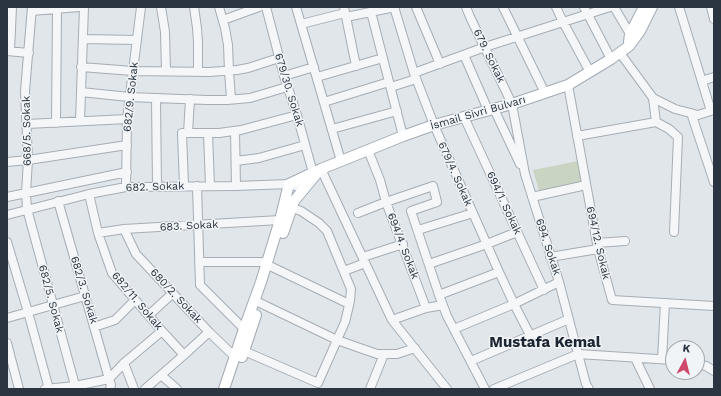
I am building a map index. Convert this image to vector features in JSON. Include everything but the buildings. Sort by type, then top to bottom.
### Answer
[{"type":"main road","points":[[629,46],[630,34],[644,7]]},
{"type":"main road","name":"İsmail Sivri Bulvarı","points":[[224,389],[260,303],[289,184],[368,150],[434,125],[512,104],[568,85],[629,46],[640,31],[652,7]]},
{"type":"main road","name":"İsmail Sivri Bulvarı","points":[[231,389],[244,329],[261,282],[294,201],[305,189],[317,171]]},
{"type":"street","points":[[12,7],[8,51],[29,53]]},
{"type":"street","points":[[32,9],[78,7]]},
{"type":"street","points":[[80,121],[84,7]]},
{"type":"street","name":"682/9. Sokak","points":[[126,187],[127,119],[141,7]]},
{"type":"street","points":[[161,7],[165,32],[166,72]]},
{"type":"street","points":[[194,7],[198,43],[198,72]]},
{"type":"street","points":[[220,7],[228,45],[231,99]]},
{"type":"street","points":[[223,20],[248,9],[258,7]]},
{"type":"street","name":"679/30. Sokak","points":[[266,7],[287,87],[297,115],[305,145],[317,171],[364,260],[392,320],[447,389]]},
{"type":"street","points":[[296,7],[341,161]]},
{"type":"street","points":[[301,24],[345,12],[394,7]]},
{"type":"street","name":"679/4. Sokak","points":[[394,7],[415,76],[434,125],[499,272],[530,335]]},
{"type":"street","points":[[416,7],[440,64]]},
{"type":"street","name":"679. Sokak","points":[[466,7],[512,104]]},
{"type":"street","points":[[503,7],[546,93]]},
{"type":"street","points":[[556,7],[590,72]]},
{"type":"street","points":[[324,102],[415,76],[440,64],[485,47],[563,22],[586,11],[610,7]]},
{"type":"street","points":[[614,7],[630,34]]},
{"type":"street","points":[[586,11],[615,56],[653,98],[675,109],[698,115],[713,110],[702,81],[679,7]]},
{"type":"street","points":[[711,7],[714,19]]},
{"type":"street","name":"668/5. Sokak","points":[[27,209],[26,193],[28,160],[25,91],[32,9]]},
{"type":"street","points":[[56,123],[57,9]]},
{"type":"street","points":[[375,10],[383,58],[403,136]]},
{"type":"street","points":[[345,12],[356,66]]},
{"type":"street","points":[[83,39],[137,40]]},
{"type":"street","points":[[464,55],[525,174]]},
{"type":"street","points":[[81,67],[166,72],[229,71],[248,68],[279,58]]},
{"type":"street","points":[[317,77],[383,58]]},
{"type":"street","points":[[284,76],[314,67]]},
{"type":"street","points":[[702,81],[714,77]]},
{"type":"street","name":"694/12. Sokak","points":[[568,85],[597,246],[612,300],[714,306]]},
{"type":"street","points":[[81,92],[129,97],[231,99],[250,98],[287,87]]},
{"type":"street","points":[[156,98],[157,186]]},
{"type":"street","points":[[653,98],[656,122]]},
{"type":"street","points":[[188,133],[190,99]]},
{"type":"street","name":"694. Sokak","points":[[512,104],[525,174],[559,282],[586,387]]},
{"type":"street","points":[[332,129],[397,111]]},
{"type":"street","points":[[691,113],[714,182]]},
{"type":"street","points":[[184,186],[182,133],[235,131],[260,126],[297,115]]},
{"type":"street","name":"694/1. Sokak","points":[[464,117],[544,290]]},
{"type":"street","points":[[27,124],[127,119]]},
{"type":"street","points":[[577,136],[656,122],[669,129],[678,137],[674,232]]},
{"type":"street","points":[[235,131],[236,186]]},
{"type":"street","points":[[208,133],[210,186]]},
{"type":"street","points":[[7,162],[127,145]]},
{"type":"street","points":[[236,161],[259,158],[305,145]]},
{"type":"street","name":"694/4. Sokak","points":[[368,150],[426,308]]},
{"type":"street","points":[[7,197],[127,172]]},
{"type":"street","name":"682. Sokak","points":[[7,215],[58,201],[126,187],[289,184],[305,189]]},
{"type":"street","points":[[532,197],[586,185]]},
{"type":"street","points":[[197,186],[200,285],[244,329]]},
{"type":"street","points":[[358,214],[386,202],[433,186],[437,202],[411,211],[439,295],[454,329],[485,389]]},
{"type":"street","name":"682/11. Sokak","points":[[89,194],[98,233],[112,273],[184,355]]},
{"type":"street","name":"682/3. Sokak","points":[[58,201],[109,379],[110,389]]},
{"type":"street","points":[[239,354],[318,383],[345,322],[351,289],[327,231],[319,223],[301,211],[292,208]]},
{"type":"street","name":"682/5. Sokak","points":[[27,209],[75,388]]},
{"type":"street","points":[[418,230],[473,213]]},
{"type":"street","name":"683. Sokak","points":[[98,233],[124,229],[280,220]]},
{"type":"street","name":"680/2. Sokak","points":[[124,229],[136,254],[209,332],[239,354]]},
{"type":"street","points":[[429,264],[517,232]]},
{"type":"street","points":[[550,257],[625,241]]},
{"type":"street","points":[[7,242],[28,312],[48,389],[75,388],[109,379],[124,363],[162,331]]},
{"type":"street","points":[[344,271],[364,260],[403,244]]},
{"type":"street","points":[[199,262],[269,264],[349,304]]},
{"type":"street","points":[[439,295],[499,272]]},
{"type":"street","points":[[454,329],[514,304],[559,282]]},
{"type":"street","points":[[149,315],[173,293]]},
{"type":"street","points":[[7,318],[85,296]]},
{"type":"street","points":[[94,327],[115,320],[135,300]]},
{"type":"street","points":[[260,303],[337,340],[377,354],[397,354],[415,348]]},
{"type":"street","points":[[662,359],[665,303]]},
{"type":"street","points":[[392,320],[426,308],[443,304]]},
{"type":"street","points":[[471,361],[569,319]]},
{"type":"street","points":[[145,389],[209,332]]},
{"type":"street","points":[[7,344],[19,389]]},
{"type":"street","points":[[370,389],[384,354]]},
{"type":"street","points":[[494,389],[578,354],[665,359]]},
{"type":"street","points":[[635,358],[650,389]]},
{"type":"street","points":[[124,363],[134,389]]},
{"type":"street","points":[[705,366],[714,371]]},
{"type":"street","points":[[161,376],[177,389]]},
{"type":"green space","points":[[578,161],[582,185],[540,194],[533,170]]},
{"type":"district","name":"Mustafa Kemal","points":[[545,343]]}]
